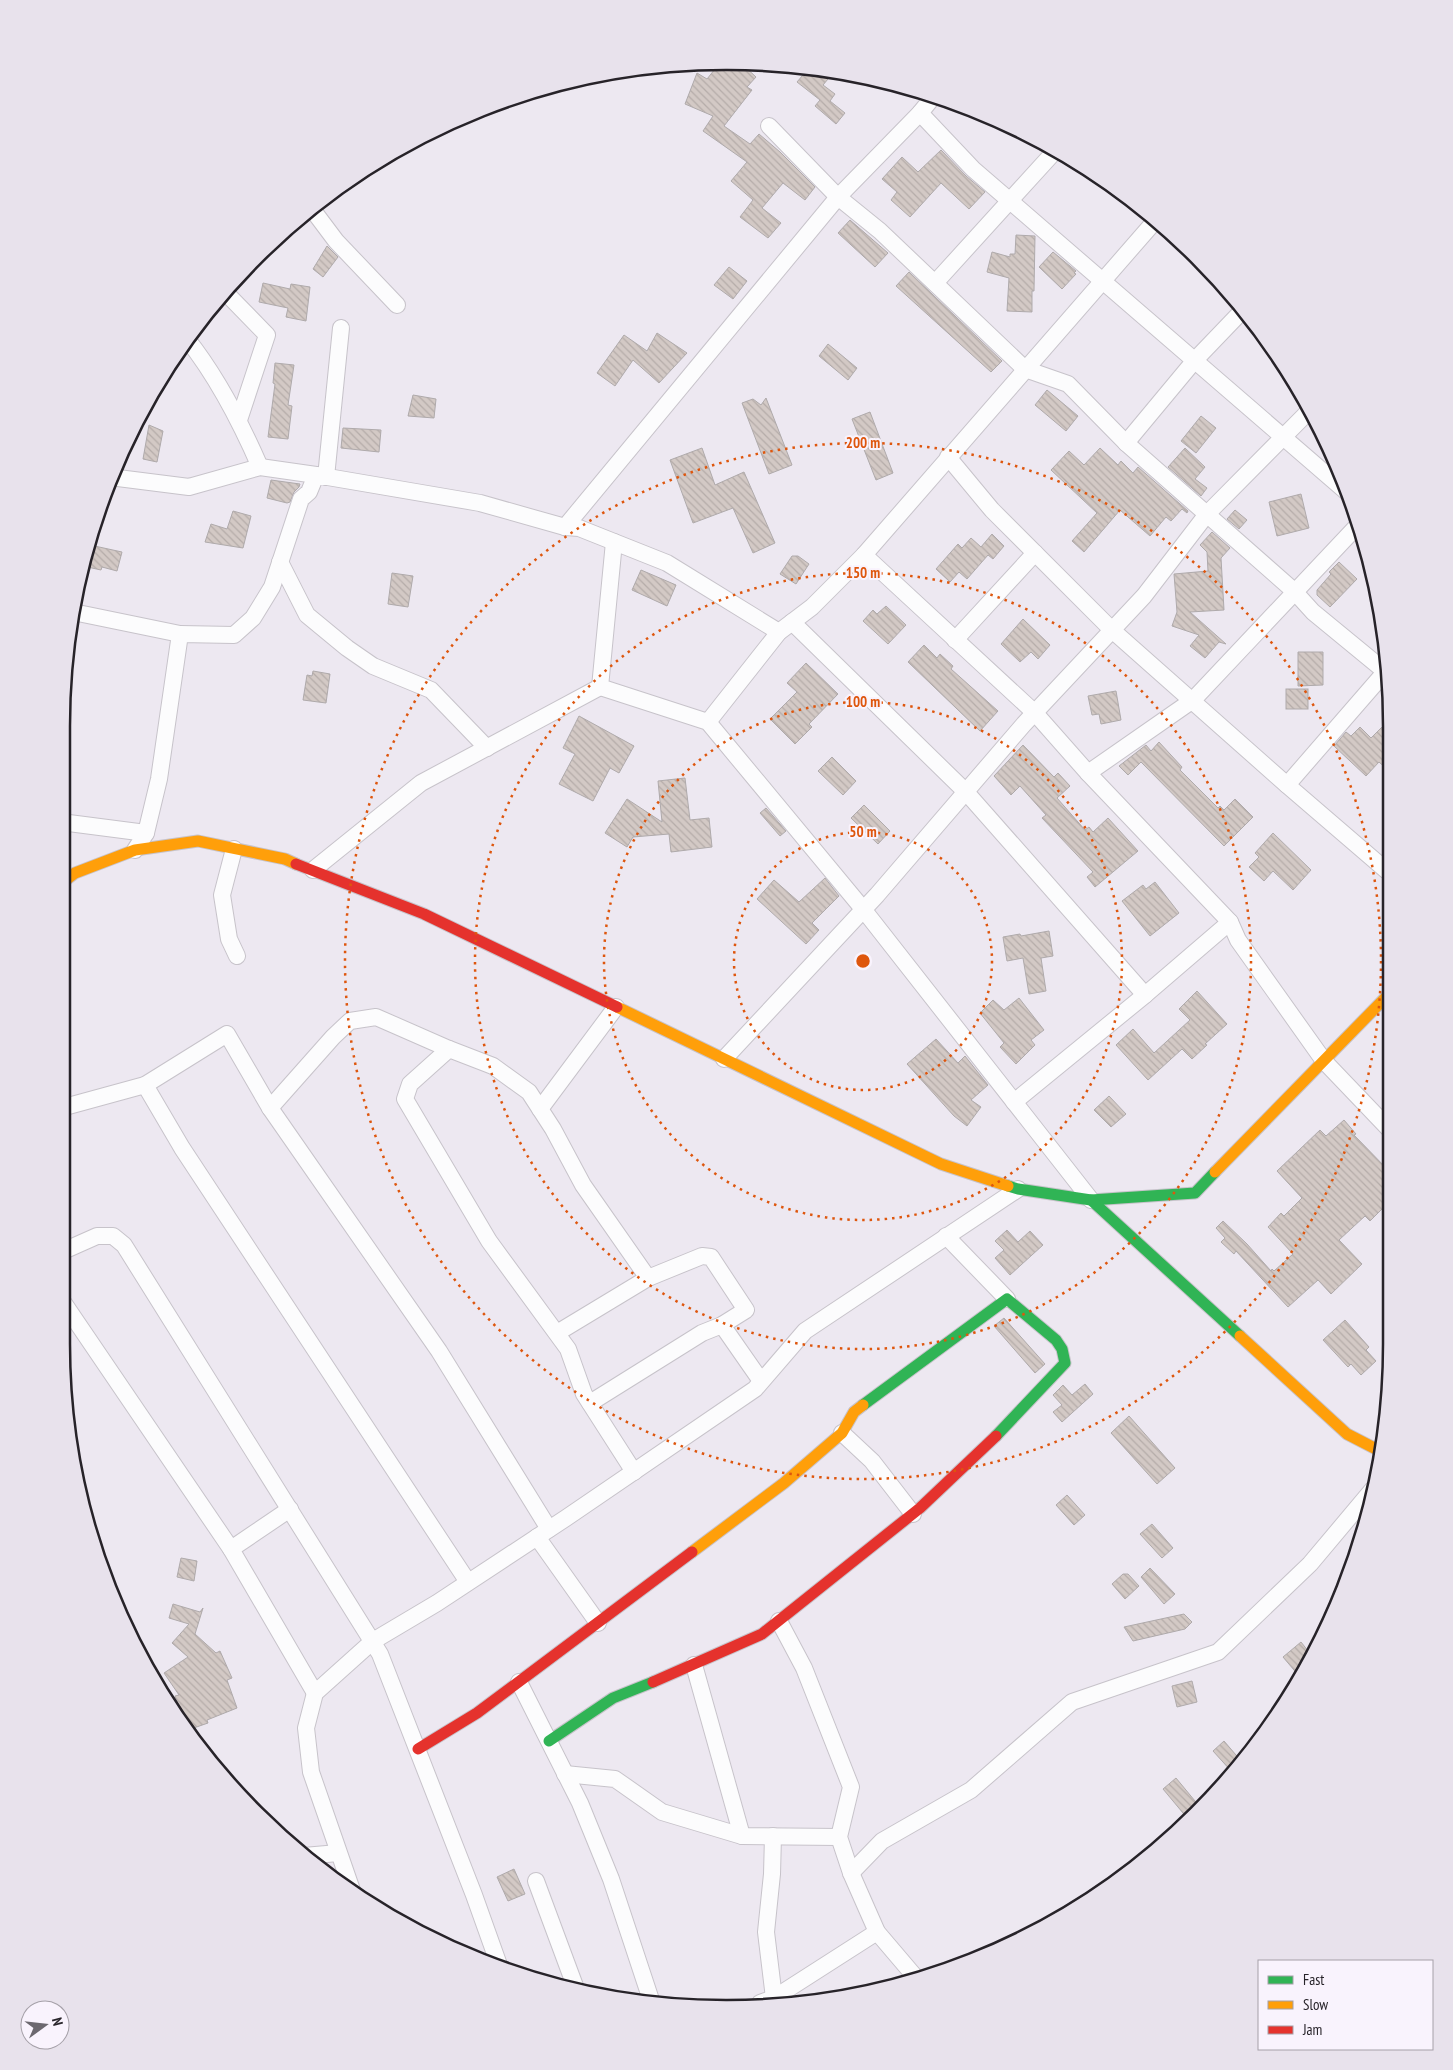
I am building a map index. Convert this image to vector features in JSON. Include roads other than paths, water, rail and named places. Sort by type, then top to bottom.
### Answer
[{"type":"street","points":[[565,527],[838,197],[929,102]]},
{"type":"street","points":[[920,113],[973,169],[1336,482]]},
{"type":"street","points":[[770,126],[838,197],[880,231],[1025,369],[1068,384],[1126,443],[1294,591],[1313,612],[1380,666]]},
{"type":"street","points":[[935,283],[1051,156]]},
{"type":"street","points":[[316,215],[336,240],[397,305]]},
{"type":"street","points":[[708,722],[779,632],[812,607],[864,555],[1151,226]]},
{"type":"street","points":[[230,297],[267,335],[239,420]]},
{"type":"street","points":[[1126,443],[1195,360],[1238,316]]},
{"type":"street","points":[[80,614],[180,634],[234,635],[253,618],[266,598],[301,499],[321,476],[341,328]]},
{"type":"street","points":[[192,346],[208,366],[239,420],[260,467]]},
{"type":"street","points":[[724,1059],[863,910],[1034,713],[1144,596],[1207,514],[1304,416]]},
{"type":"street","points":[[948,457],[992,510],[1112,630],[1383,868]]},
{"type":"street","points":[[119,478],[189,488],[260,467],[480,503],[565,527],[579,528],[667,563],[779,632]]},
{"type":"street","points":[[1088,773],[1193,700],[1353,530]]},
{"type":"street","points":[[600,688],[614,542]]},
{"type":"street","points":[[955,640],[1035,553]]},
{"type":"street","points":[[864,555],[1034,713],[1088,773],[1230,922],[1238,940],[1324,1061],[1383,1122]]},
{"type":"street","points":[[280,562],[307,615],[347,648],[373,666],[431,690],[487,748]]},
{"type":"street","points":[[792,622],[966,792],[1145,995]]},
{"type":"street","points":[[135,850],[146,833],[159,779],[180,634]]},
{"type":"street","points":[[1287,785],[1381,677]]},
{"type":"street","points":[[313,870],[421,783],[600,688],[708,722],[863,910],[1091,1200],[1348,1434],[1374,1448]]},
{"type":"street","points":[[70,823],[146,833]]},
{"type":"street","points":[[70,877],[75,873],[135,850],[198,842],[285,859],[424,914],[941,1164],[1018,1189],[1091,1200],[1195,1193],[1383,1000]]},
{"type":"street","points":[[234,849],[222,894],[229,939],[237,956]]},
{"type":"street","points":[[1014,1102],[1145,995],[1230,922]]},
{"type":"street","points":[[540,1109],[616,1007]]},
{"type":"street","points":[[270,1108],[333,1037],[350,1021],[376,1017],[493,1066],[529,1092],[583,1185],[648,1278]]},
{"type":"street","points":[[70,1106],[145,1085],[227,1034],[270,1108],[439,1351],[543,1533],[598,1623]]},
{"type":"street","points":[[449,1049],[410,1084],[405,1099],[489,1241],[568,1349],[584,1394],[634,1472]]},
{"type":"street","points":[[145,1085],[182,1148],[468,1582]]},
{"type":"street","points":[[348,1879],[311,1772],[306,1728],[316,1693],[374,1641],[543,1533],[755,1389],[805,1331],[1018,1189]]},
{"type":"street","points":[[70,1248],[98,1236],[113,1236],[124,1245],[374,1641],[418,1749],[497,1958]]},
{"type":"street","points":[[549,1741],[613,1698],[694,1666],[762,1634],[913,1514],[986,1447],[1065,1363],[1062,1349],[1056,1340],[1007,1299],[946,1236]]},
{"type":"street","points":[[557,1333],[648,1278],[702,1256],[711,1257],[746,1310],[722,1325],[702,1333],[590,1403]]},
{"type":"street","points":[[418,1749],[477,1713],[784,1484],[842,1433],[854,1412],[1007,1299]]},
{"type":"street","points":[[70,1312],[231,1549],[316,1693]]},
{"type":"street","points":[[722,1325],[761,1381]]},
{"type":"street","points":[[842,1433],[872,1461],[913,1514]]},
{"type":"street","points":[[851,1873],[882,1841],[971,1790],[1072,1702],[1218,1652],[1310,1564],[1364,1501]]},
{"type":"street","points":[[231,1549],[290,1509]]},
{"type":"street","points":[[779,1621],[804,1668],[850,1787],[839,1837],[851,1873],[877,1932],[911,1973]]},
{"type":"street","points":[[694,1666],[742,1836]]},
{"type":"street","points":[[519,1682],[580,1803],[611,1879],[649,1995]]},
{"type":"street","points":[[565,1774],[615,1779],[662,1812],[742,1836],[839,1837]]},
{"type":"street","points":[[770,1999],[766,1932],[772,1874],[773,1836]]},
{"type":"street","points":[[316,1855],[338,1853]]},
{"type":"street","points":[[536,1881],[572,1981]]},
{"type":"street","points":[[774,1998],[877,1932]]}]
